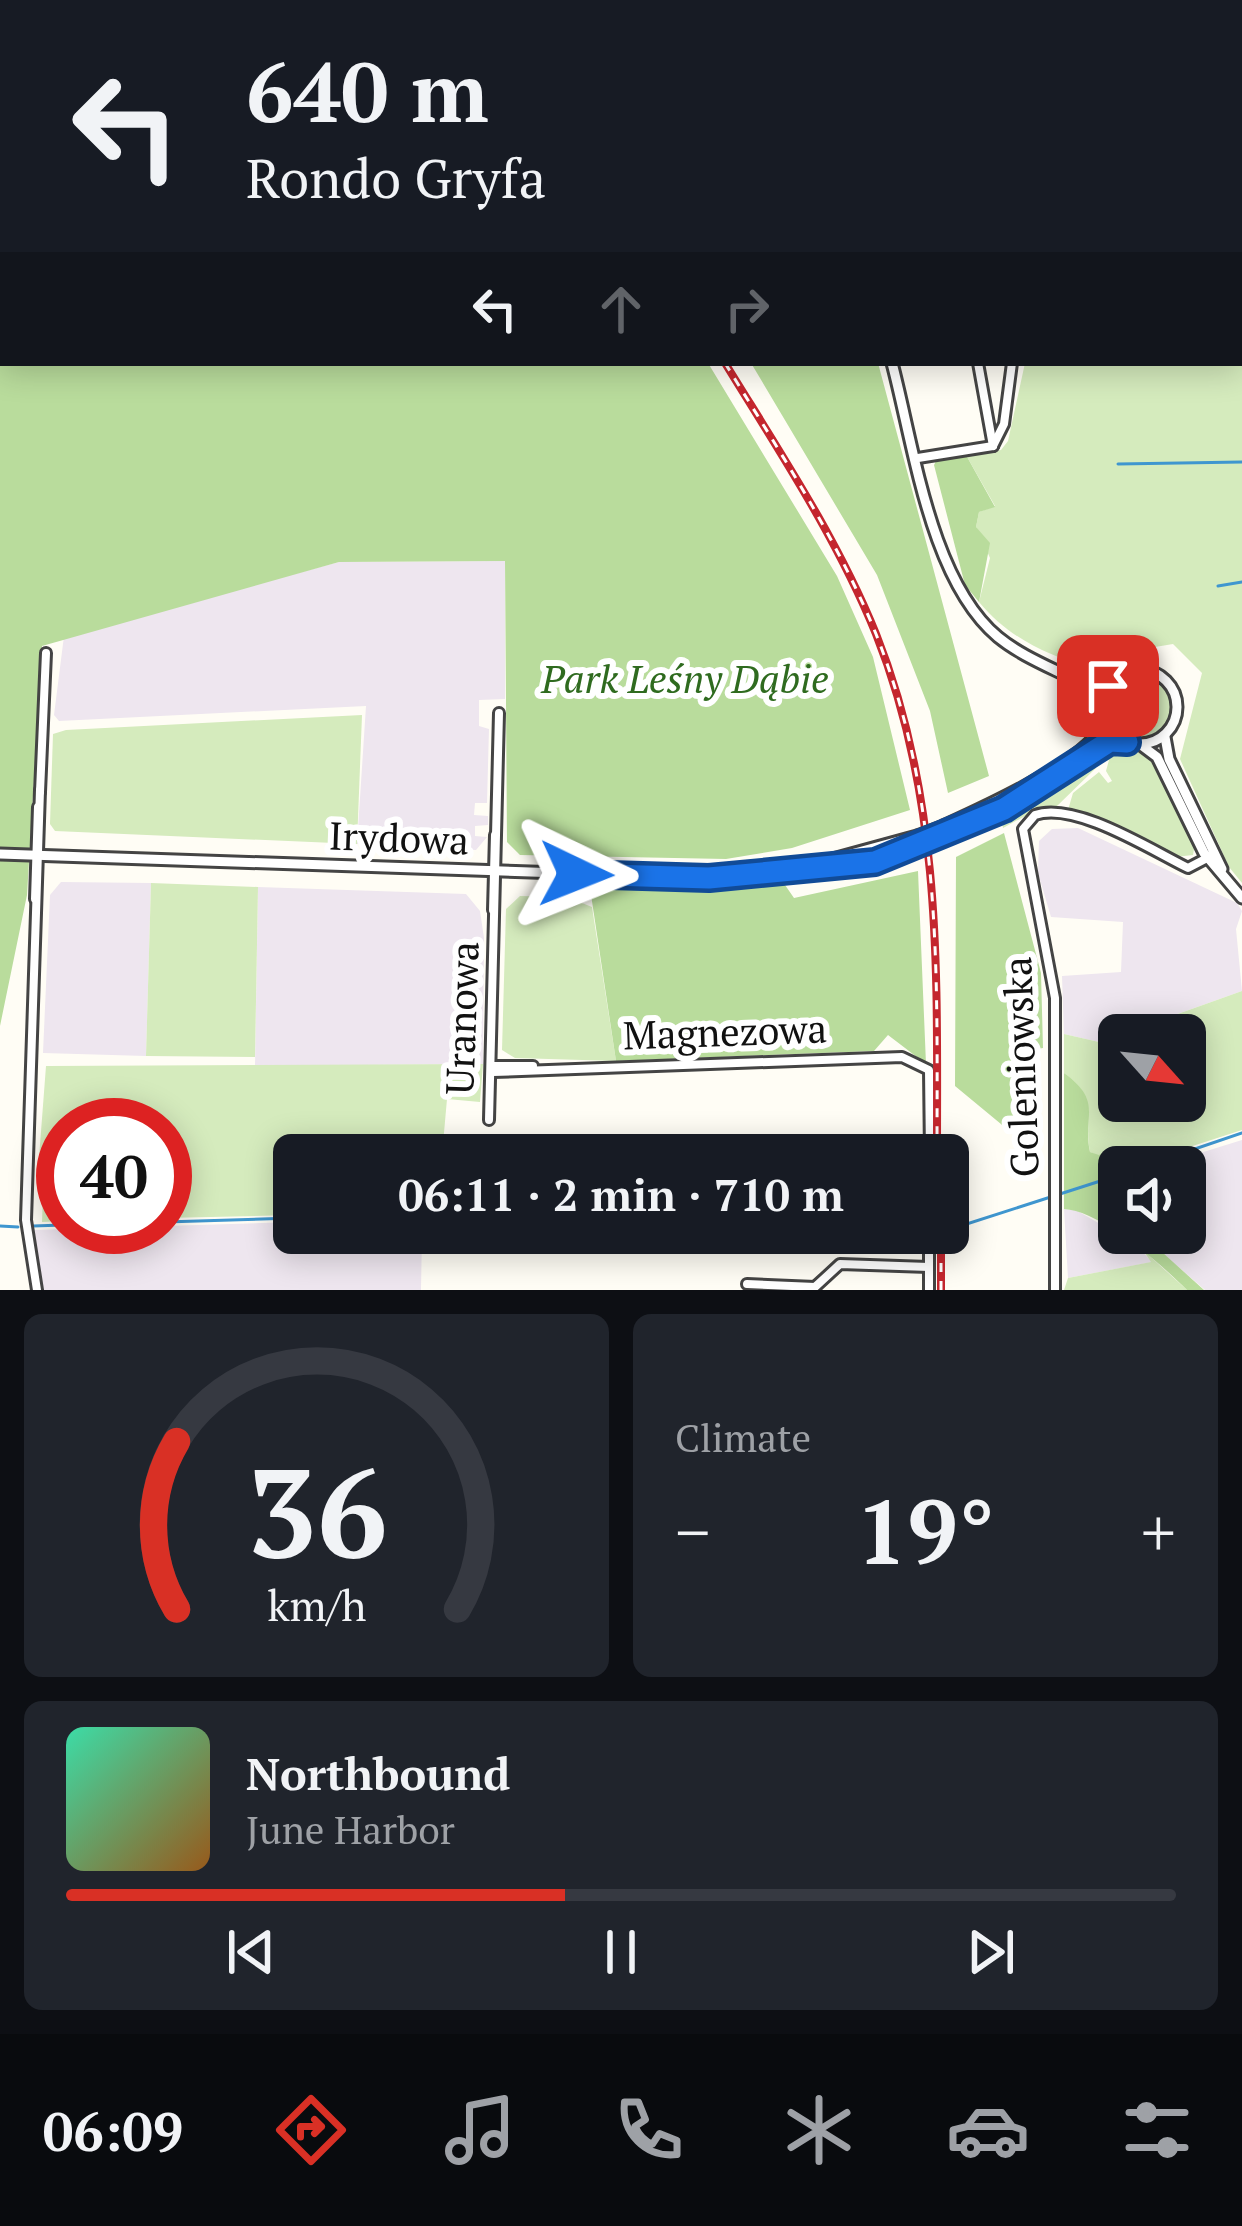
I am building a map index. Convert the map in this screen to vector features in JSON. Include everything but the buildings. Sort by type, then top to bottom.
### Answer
[{"type":"street","points":[[893,366],[947,565],[964,600],[999,638],[1095,691],[1111,731],[1154,752],[1208,855],[1242,898]]},
{"type":"street","points":[[979,366],[993,446]]},
{"type":"street","points":[[993,446],[1007,413],[1012,366]]},
{"type":"street","points":[[918,458],[993,446]]},
{"type":"street","points":[[37,1290],[26,1227],[46,652]]},
{"type":"street","points":[[1048,666],[1099,684],[1139,670],[1162,677],[1177,705],[1166,752],[1208,855]]},
{"type":"street","points":[[1103,711],[1113,680]]},
{"type":"street","name":"Irydowa","points":[[942,833],[1098,734],[1103,711]]},
{"type":"street","points":[[495,871],[500,713]]},
{"type":"street","points":[[1132,743],[1155,741],[1169,730]]},
{"type":"street","name":"Irydowa","points":[[0,854],[709,878],[796,869],[918,842],[1028,796],[1110,741],[1132,743]]},
{"type":"street","points":[[38,855],[40,790]]},
{"type":"street","name":"Goleniowska","points":[[1055,1290],[1052,969],[1022,845],[1030,818],[1056,812],[1191,868],[1208,855]]},
{"type":"street","points":[[495,871],[496,831]]},
{"type":"street","points":[[42,834],[60,856]]},
{"type":"street","points":[[499,850],[518,872]]},
{"type":"street","name":"Uranowa","points":[[488,1120],[495,871]]},
{"type":"street","name":"Magnezowa","points":[[493,1069],[895,1057],[929,1070],[931,1134]]},
{"type":"street","points":[[929,1254],[929,1290]]},
{"type":"street","points":[[747,1284],[815,1287],[840,1264],[929,1268]]},
{"type":"shaded area","points":[[505,561],[505,699],[479,700],[479,726],[489,729],[487,803],[475,803],[474,815],[488,816],[488,825],[475,826],[475,836],[487,837],[476,850],[357,844],[366,706],[59,721],[54,715],[64,636],[339,562]]},
{"type":"shaded area","points":[[1078,828],[1237,903],[1242,911],[1236,929],[1242,991],[1178,1014],[1098,1014],[1098,1042],[1064,1034],[1062,976],[1121,972],[1123,922],[1051,917],[1038,873],[1039,841],[1052,829]]},
{"type":"shaded area","points":[[61,882],[151,883],[146,1056],[43,1053],[50,895]]},
{"type":"shaded area","points":[[258,887],[466,894],[480,911],[484,938],[483,1064],[255,1066]]},
{"type":"shaded area","points":[[1242,1140],[1242,1290],[1205,1290],[1164,1254],[1206,1254],[1206,1151]]},
{"type":"shaded area","points":[[1064,1209],[1098,1223],[1098,1254],[1144,1254],[1152,1262],[1068,1278]]},
{"type":"shaded area","points":[[273,1223],[273,1254],[422,1254],[421,1290],[44,1290],[34,1250],[34,1230],[36,1254],[192,1254],[192,1225]]},
{"type":"green space","name":"Park Leśny Dąbie","points":[[0,366],[710,366],[837,576],[873,657],[910,810],[792,848],[726,859],[520,855],[507,842],[505,561],[339,562],[42,646],[27,895],[0,1026]]},
{"type":"green space","name":"Park Leśny Dąbie","points":[[753,366],[879,366],[989,776],[948,793],[930,711],[877,575]]},
{"type":"green space","points":[[1024,366],[1242,366],[1242,883],[1229,867],[1180,759],[1202,673],[1173,644],[1131,651],[1091,669],[1030,644],[979,602],[990,558],[976,527],[979,512],[995,506],[966,455],[1001,450],[1008,441]]},
{"type":"green space","points":[[966,455],[995,507],[979,512],[976,527],[990,543],[979,602],[965,585],[934,465],[937,459]]},
{"type":"green space","points":[[1140,674],[1163,684],[1173,707],[1163,730],[1140,740],[1117,730],[1107,707],[1117,684]]},
{"type":"green space","points":[[362,715],[357,844],[55,831],[50,824],[53,734]]},
{"type":"green space","points":[[1120,745],[1153,758],[1195,843],[1193,855],[1175,857],[1068,810],[1073,793],[1099,772],[1108,783],[1112,781],[1106,771],[1109,760],[1094,764],[1096,768],[1056,807],[1036,810],[1003,828],[1001,818],[1109,747]]},
{"type":"green space","points":[[1004,833],[1041,973],[1043,1048],[1021,1052],[1019,1129],[1007,1129],[955,1086],[956,857]]},
{"type":"green space","points":[[918,871],[926,1064],[888,1035],[874,1051],[616,1061],[590,888],[693,892],[785,885],[794,898]]},
{"type":"green space","points":[[151,883],[258,887],[255,1057],[146,1056]]},
{"type":"green space","points":[[520,896],[567,897],[592,907],[616,1061],[515,1058],[502,1050],[506,909]]},
{"type":"green space","points":[[1242,991],[1242,1130],[1193,1146],[1098,1146],[1098,1156],[1090,1152],[1087,1101],[1064,1073],[1064,1034],[1098,1042],[1098,1122],[1206,1122],[1206,1014],[1178,1014]]},
{"type":"green space","points":[[483,1064],[480,1102],[447,1099],[444,1134],[273,1134],[273,1215],[192,1217],[192,1098],[44,1098],[46,1066]]},
{"type":"green space","points":[[1064,1073],[1088,1101],[1090,1152],[1098,1155],[1098,1221],[1064,1209]]},
{"type":"green space","points":[[1146,1254],[1187,1290],[1064,1290],[1068,1278],[1151,1262]]},
{"type":"green space","points":[[1147,1254],[1164,1254],[1204,1290],[1187,1290]]},
{"type":"waterway","points":[[1118,464],[1242,462]]},
{"type":"waterway","points":[[1218,586],[1242,582]]},
{"type":"waterway","points":[[1204,1146],[1242,1133]]},
{"type":"waterway","points":[[969,1223],[1098,1182]]},
{"type":"waterway","points":[[192,1221],[273,1219]]},
{"type":"waterway","points":[[0,1226],[18,1227]]},
{"type":"railway","points":[[727,366],[844,564],[898,697],[914,761],[932,891],[937,1134]]},
{"type":"railway","points":[[941,1254],[941,1290]]},
{"type":"route","points":[[576,874],[729,877],[857,865],[908,852],[1016,803],[1110,741],[1127,742],[1111,731],[1105,719],[1103,700],[1108,686]]}]
